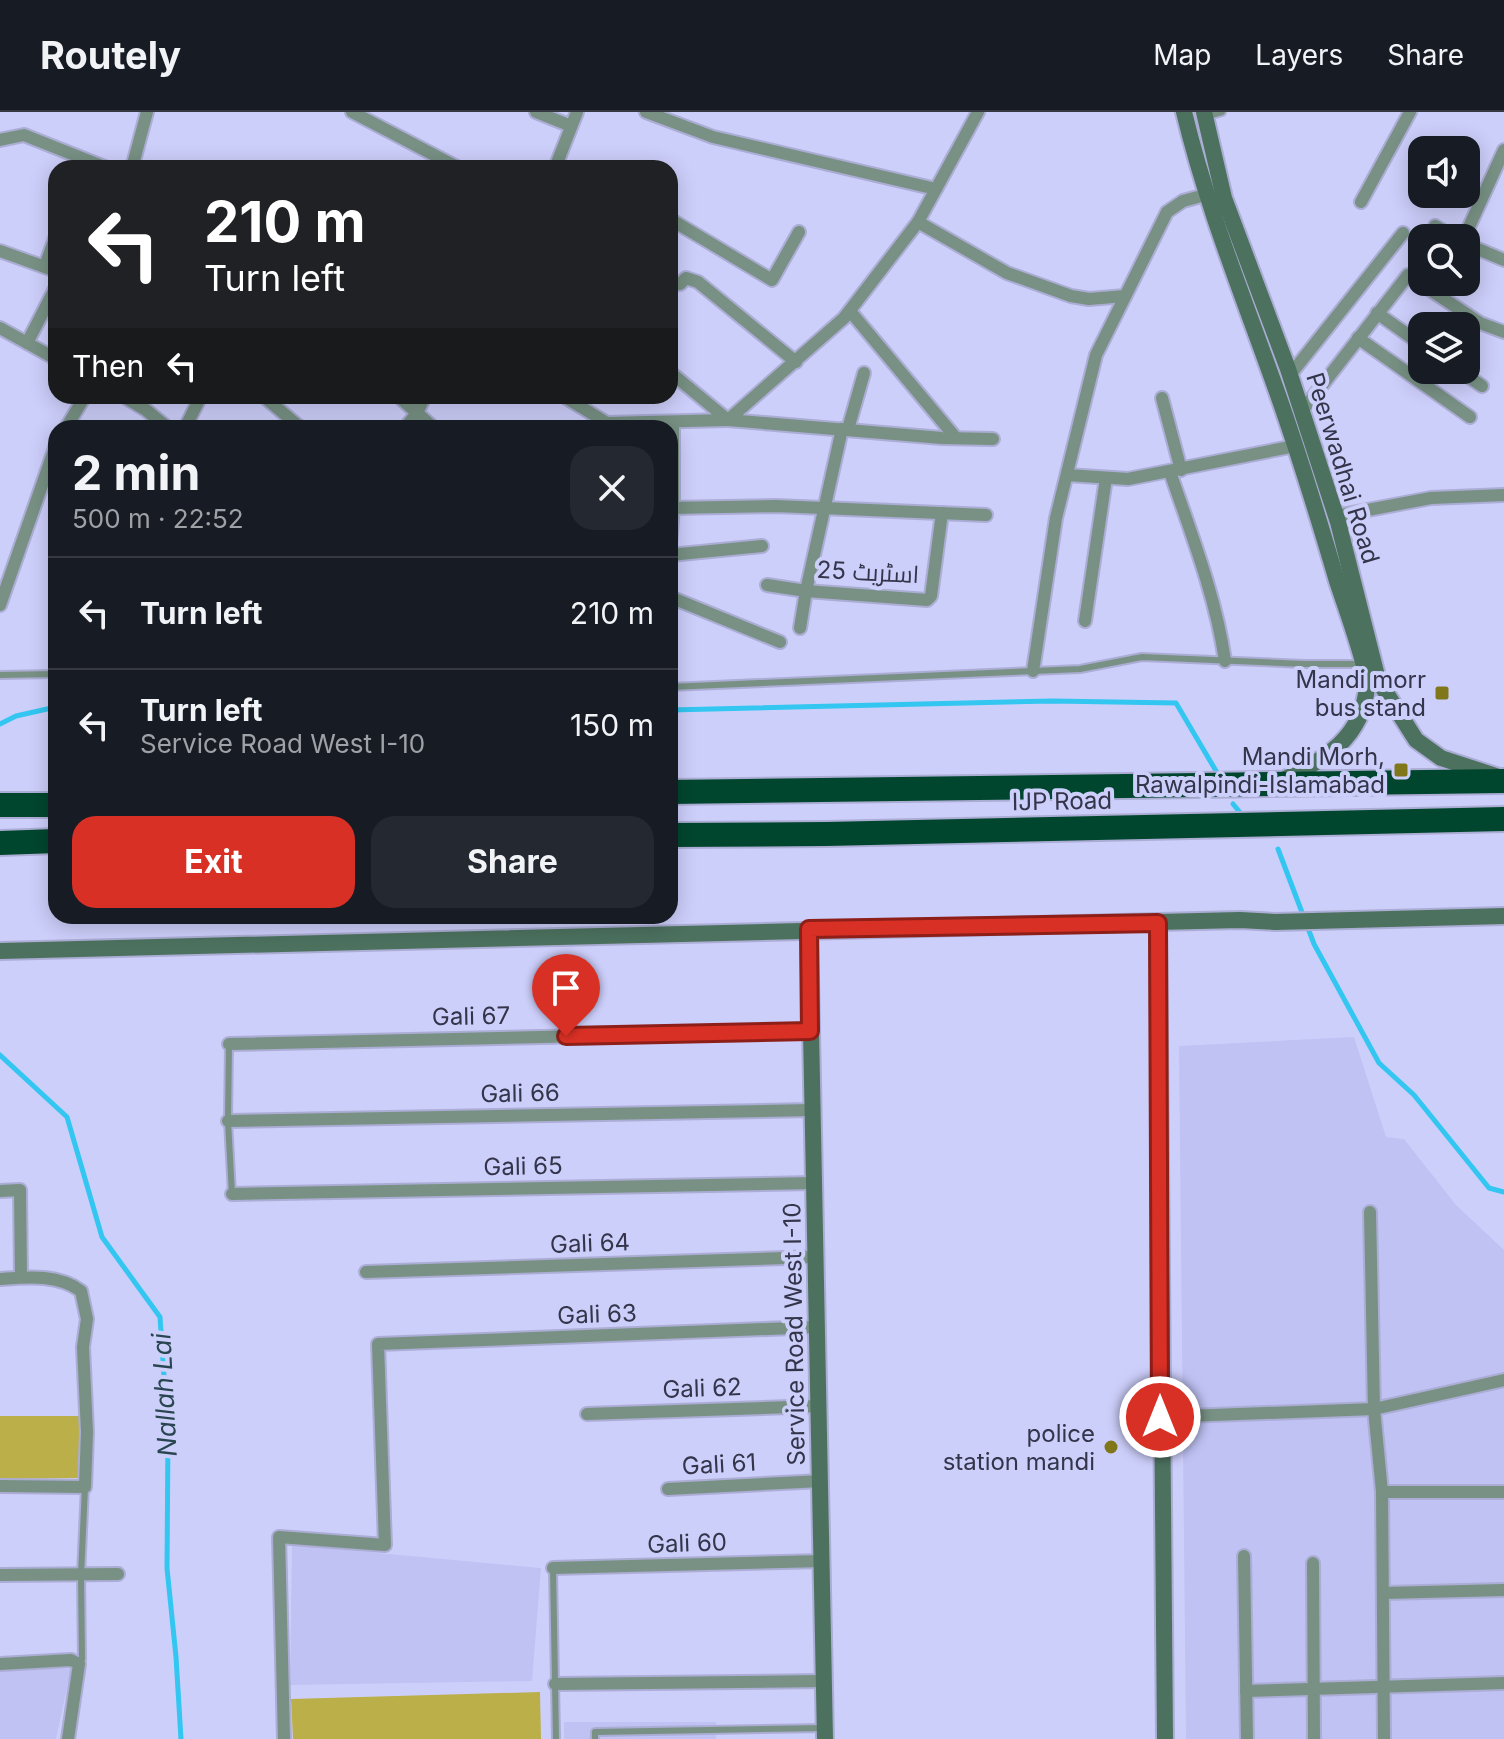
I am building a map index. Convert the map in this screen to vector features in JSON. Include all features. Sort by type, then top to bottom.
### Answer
[{"type":"highway","name":"IJP Road","points":[[678,792],[1504,780]]},
{"type":"highway","points":[[0,805],[48,805]]},
{"type":"highway","name":"IJP Road","points":[[678,835],[1504,819]]},
{"type":"highway","points":[[0,843],[48,841]]},
{"type":"main road","points":[[1184,112],[1205,195],[1295,446],[1368,684],[1357,722],[1341,745],[1315,764],[1275,785]]},
{"type":"main road","name":"Peerwadhai Road","points":[[1204,114],[1224,198],[1290,375],[1336,516],[1378,680],[1416,740],[1441,758],[1504,780]]},
{"type":"main road","points":[[1205,195],[1224,198]]},
{"type":"main road","points":[[0,951],[809,929],[1504,916]]},
{"type":"main road","points":[[1158,923],[1165,1739]]},
{"type":"main road","name":"Service Road West I-10","points":[[809,929],[825,1733]]},
{"type":"street","points":[[134,160],[147,112]]},
{"type":"street","points":[[352,112],[444,160]]},
{"type":"street","points":[[536,112],[571,126]]},
{"type":"street","points":[[558,160],[577,112]]},
{"type":"street","points":[[646,112],[713,137],[936,189]]},
{"type":"street","points":[[728,420],[850,311],[918,222],[978,112]]},
{"type":"street","points":[[1361,202],[1410,112]]},
{"type":"street","points":[[6,139],[24,135],[76,160]]},
{"type":"street","points":[[1470,224],[1504,150]]},
{"type":"street","points":[[1033,671],[1056,518],[1096,355],[1167,212],[1183,201],[1205,195]]},
{"type":"street","points":[[918,222],[1007,273],[1071,296],[1089,299],[1125,296]]},
{"type":"street","points":[[678,224],[772,280],[799,232]]},
{"type":"street","points":[[1290,375],[1403,233]]},
{"type":"street","points":[[1480,250],[1504,260]]},
{"type":"street","points":[[0,251],[48,267]]},
{"type":"street","points":[[1302,411],[1408,275],[1480,323],[1504,332]]},
{"type":"street","points":[[678,284],[686,278],[698,282],[796,362]]},
{"type":"street","points":[[27,343],[48,302]]},
{"type":"street","points":[[850,311],[956,438]]},
{"type":"street","points":[[1377,313],[1408,335]]},
{"type":"street","points":[[0,328],[48,355]]},
{"type":"street","points":[[1358,338],[1470,417]]},
{"type":"street","points":[[800,628],[845,429],[864,373]]},
{"type":"street","points":[[678,379],[728,420]]},
{"type":"street","points":[[1162,398],[1175,471],[1225,661]]},
{"type":"street","points":[[136,404],[158,420]]},
{"type":"street","points":[[272,404],[292,420]]},
{"type":"street","points":[[407,404],[425,420]]},
{"type":"street","points":[[411,420],[421,404]]},
{"type":"street","points":[[576,404],[602,420]]},
{"type":"street","points":[[678,422],[728,420],[993,439]]},
{"type":"street","points":[[1067,475],[1128,479],[1295,446]]},
{"type":"street","points":[[0,605],[48,463]]},
{"type":"street","points":[[1085,621],[1106,478]]},
{"type":"street","points":[[1336,516],[1431,498],[1504,495]]},
{"type":"street","points":[[678,508],[776,506],[986,515]]},
{"type":"street","name":"اسٹریٹ 25","points":[[767,585],[927,600],[931,596],[942,513]]},
{"type":"street","points":[[678,554],[762,546]]},
{"type":"street","points":[[678,600],[780,642]]},
{"type":"street","name":"Gali 67","points":[[229,1044],[810,1031]]},
{"type":"street","name":"Gali 66","points":[[228,1121],[813,1110]]},
{"type":"street","name":"Gali 65","points":[[232,1194],[815,1183]]},
{"type":"street","points":[[0,1191],[20,1190],[21,1277]]},
{"type":"street","points":[[1370,1212],[1374,1409],[1382,1492],[1384,1739]]},
{"type":"street","name":"Gali 64","points":[[366,1272],[816,1257]]},
{"type":"street","points":[[0,1279],[53,1279],[72,1285],[81,1291],[87,1319],[83,1347],[87,1432],[85,1487],[0,1486]]},
{"type":"street","name":"Gali 63","points":[[284,1739],[279,1537],[385,1545],[378,1344],[817,1327]]},
{"type":"street","points":[[1160,1417],[1374,1409],[1504,1380]]},
{"type":"street","name":"Gali 62","points":[[587,1414],[819,1406]]},
{"type":"street","name":"Gali 61","points":[[668,1489],[821,1481]]},
{"type":"street","points":[[1382,1492],[1504,1492]]},
{"type":"street","points":[[1244,1556],[1247,1739]]},
{"type":"street","name":"Gali 60","points":[[553,1568],[822,1561]]},
{"type":"street","points":[[1313,1563],[1314,1739]]},
{"type":"street","points":[[0,1575],[118,1574]]},
{"type":"street","points":[[1384,1593],[1504,1590]]},
{"type":"street","points":[[0,1664],[71,1660],[79,1664],[68,1739]]},
{"type":"street","points":[[555,1684],[824,1681]]},
{"type":"street","points":[[1246,1691],[1504,1683]]},
{"type":"lane","points":[[1204,114],[1222,112]]},
{"type":"lane","points":[[678,687],[1080,669],[1142,657],[1362,664]]},
{"type":"lane","points":[[0,675],[48,674]]},
{"type":"lane","points":[[229,1044],[228,1121],[232,1194]]},
{"type":"lane","points":[[79,1664],[82,1659],[81,1575],[85,1487]]},
{"type":"lane","points":[[553,1568],[556,1739]]},
{"type":"lane","points":[[710,1730],[710,1739]]},
{"type":"lane","points":[[595,1739],[595,1732],[710,1730],[825,1733]]},
{"type":"shaded area","points":[[1354,1037],[1386,1137],[1404,1139],[1456,1205],[1504,1250],[1504,1739],[1186,1739],[1179,1046]]},
{"type":"shaded area","points":[[0,1416],[79,1416],[80,1478],[0,1479]]},
{"type":"shaded area","points":[[292,1545],[541,1568],[532,1681],[290,1685]]},
{"type":"shaded area","points":[[0,1669],[71,1669],[56,1739],[0,1739]]},
{"type":"shaded area","points":[[540,1692],[541,1739],[293,1739],[291,1699]]},
{"type":"shaded area","points":[[564,1722],[716,1722],[716,1739],[564,1739]]},
{"type":"waterway","points":[[678,710],[1053,701],[1176,703],[1219,776]]},
{"type":"waterway","points":[[0,724],[16,716],[48,709]]},
{"type":"waterway","points":[[1233,804],[1243,816]]},
{"type":"waterway","points":[[1278,849],[1314,944],[1379,1063],[1414,1095],[1489,1188],[1504,1192]]},
{"type":"waterway","name":"Nallah Lai","points":[[0,1055],[67,1117],[102,1237],[160,1317],[168,1435],[167,1568],[181,1739]]},
{"type":"place","name":"Mandi morr bus stand","points":[[1442,693]]},
{"type":"place","name":"Mandi Morh, Rawalpindi-Islamabad","points":[[1401,770]]},
{"type":"place","name":"police station mandi","points":[[1111,1447]]},
{"type":"route","points":[[566,1036],[810,1031],[809,929],[1158,923],[1160,1417]]}]
